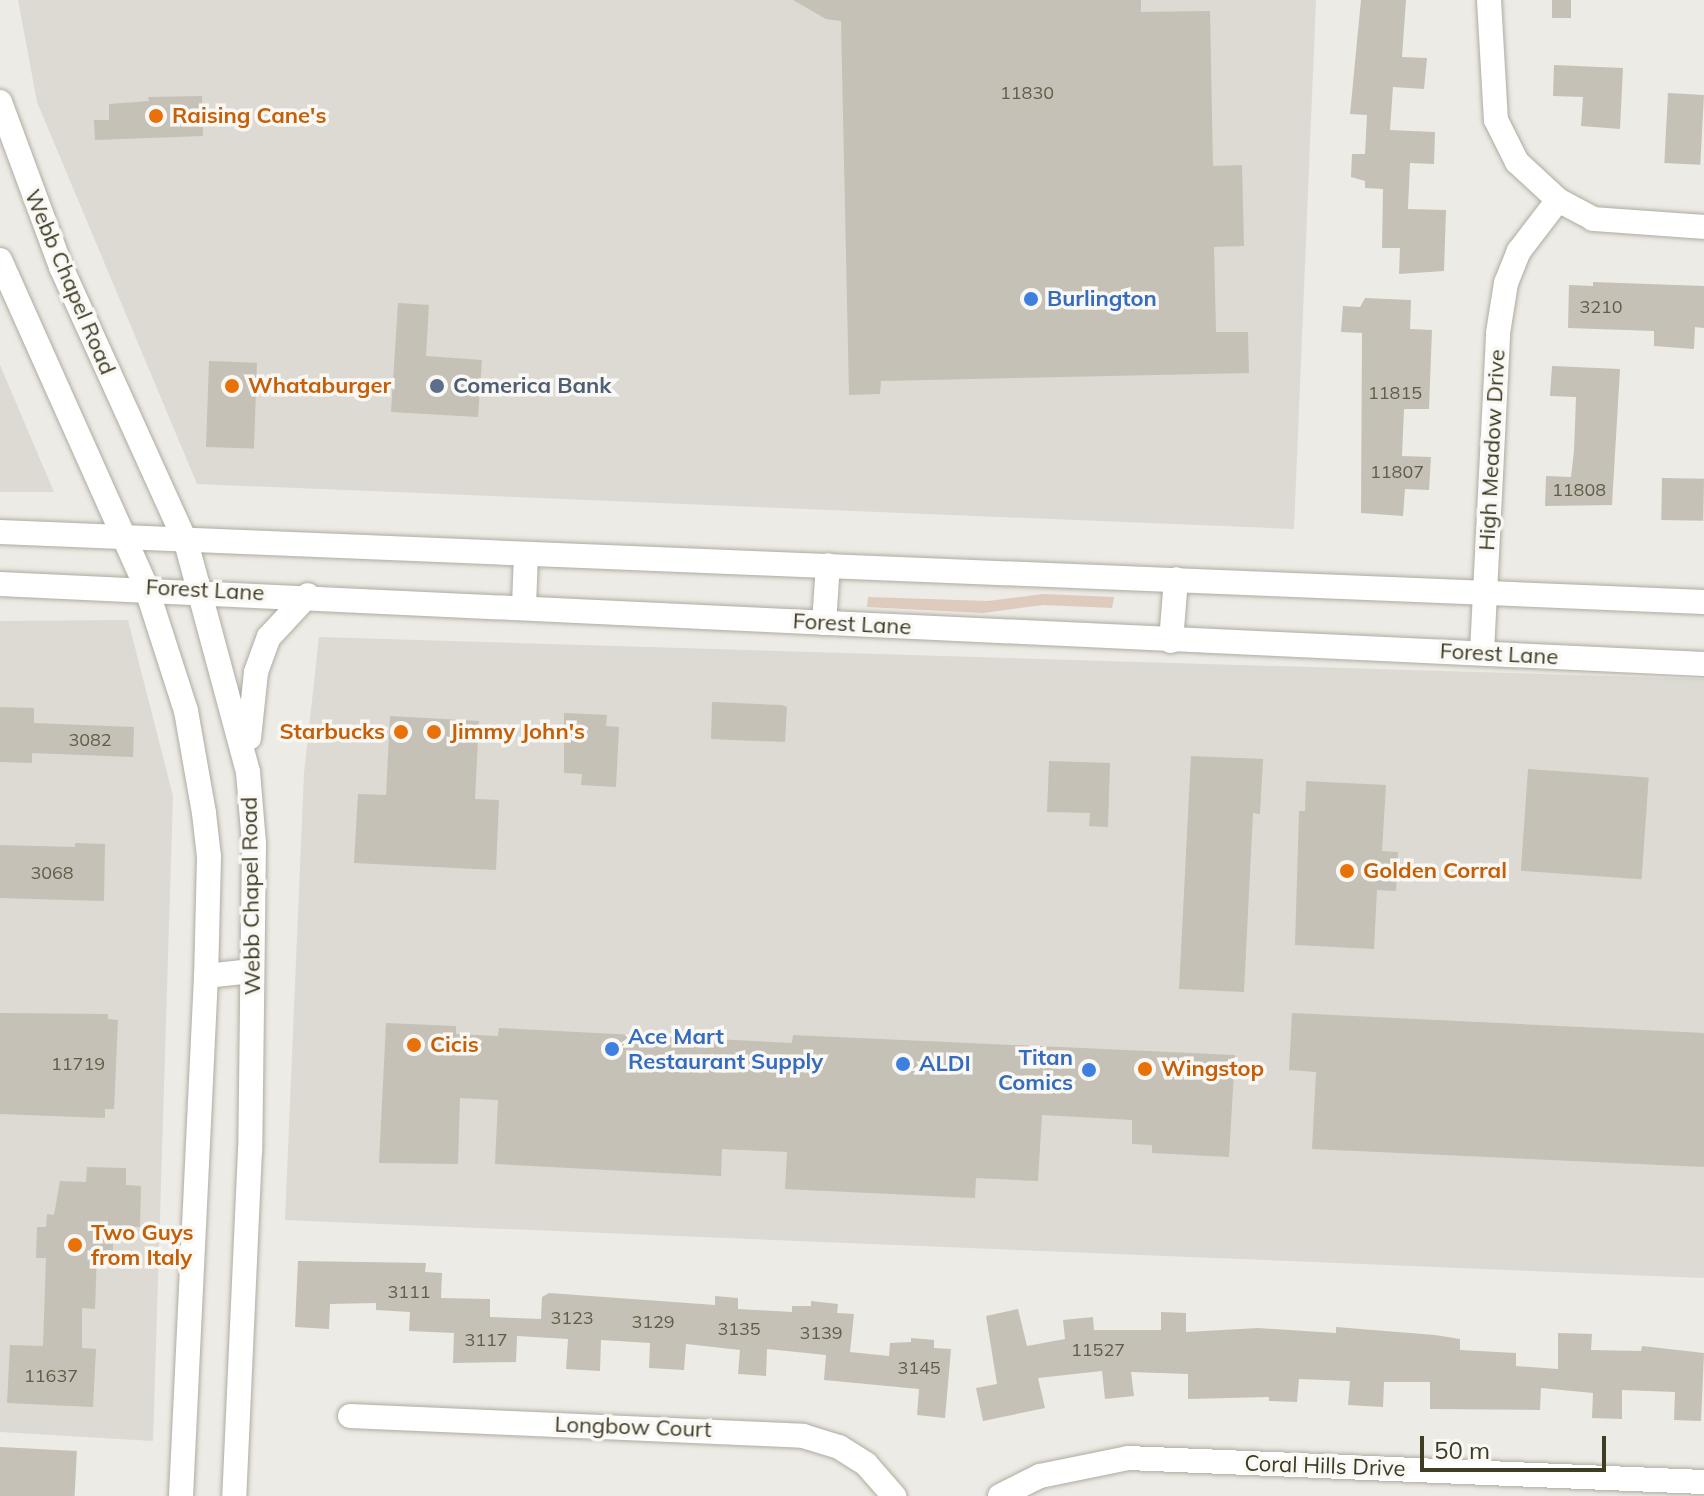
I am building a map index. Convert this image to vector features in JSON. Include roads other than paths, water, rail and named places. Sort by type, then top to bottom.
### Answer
[{"type":"main road","points":[[1489,0],[1496,120],[1517,162],[1558,200],[1593,219],[1617,224],[1704,227]]},
{"type":"main road","name":"Webb Chapel Road","points":[[0,102],[61,267],[186,542],[248,772],[254,843],[248,1223],[234,1496]]},
{"type":"main road","name":"High Meadow Drive","points":[[1482,652],[1498,333],[1506,283],[1519,251],[1558,200]]},
{"type":"main road","name":"Webb Chapel Road","points":[[0,260],[146,587],[186,711],[204,813],[209,857],[206,976],[181,1496]]},
{"type":"main road","points":[[0,532],[186,542],[1484,589],[1704,602]]},
{"type":"main road","points":[[524,606],[526,555]]},
{"type":"main road","points":[[824,623],[828,565]]},
{"type":"main road","points":[[1171,641],[1176,579]]},
{"type":"main road","name":"Forest Lane","points":[[0,584],[200,589],[1171,641],[1482,652],[1704,664]]},
{"type":"main road","points":[[248,772],[256,672],[269,637],[308,595]]},
{"type":"main road","points":[[206,976],[252,971]]},
{"type":"main road","name":"Longbow Court","points":[[350,1416],[803,1436],[839,1447],[866,1464],[894,1496]]},
{"type":"main road","name":"Coral Hills Drive","points":[[1000,1496],[1040,1476],[1128,1458],[1704,1482]]},
{"type":"place","name":"Raising Cane's","points":[[156,116]]},
{"type":"place","name":"Burlington","points":[[1031,299]]},
{"type":"place","name":"Whataburger","points":[[232,386]]},
{"type":"place","name":"Comerica Bank","points":[[437,386]]},
{"type":"place","name":"Starbucks","points":[[401,732]]},
{"type":"place","name":"Jimmy John's","points":[[434,732]]},
{"type":"place","name":"Golden Corral","points":[[1347,871]]},
{"type":"place","name":"Cicis","points":[[414,1045]]},
{"type":"place","name":"Ace Mart Restaurant Supply","points":[[612,1049]]},
{"type":"place","name":"ALDI","points":[[903,1064]]},
{"type":"place","name":"Wingstop","points":[[1145,1069]]},
{"type":"place","name":"Titan Comics","points":[[1089,1070]]},
{"type":"place","name":"Two Guys from Italy","points":[[75,1245]]}]
